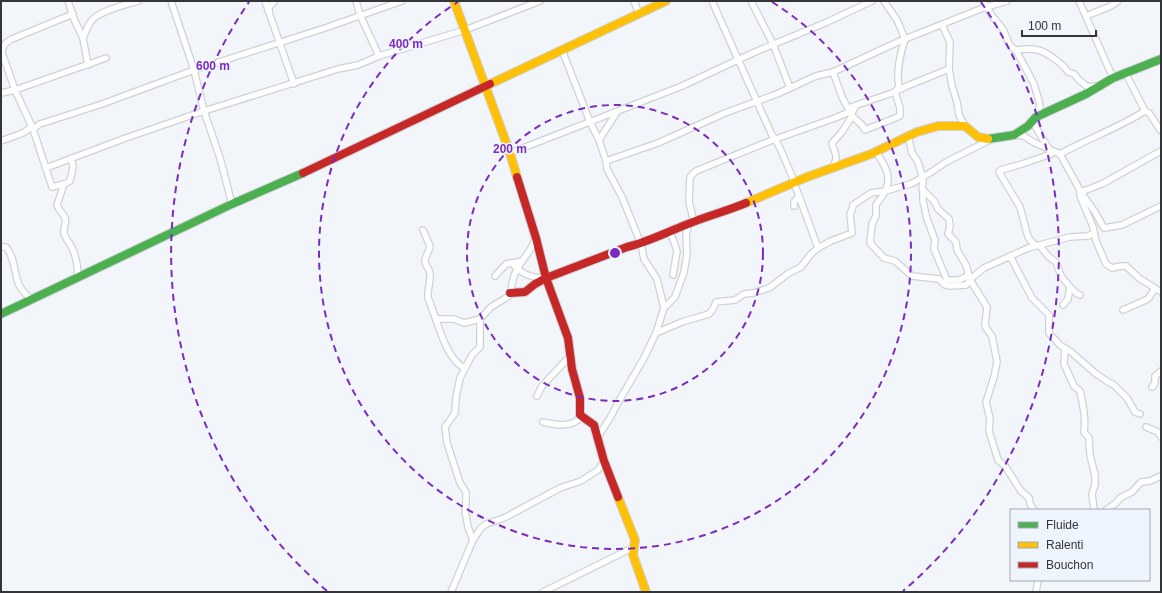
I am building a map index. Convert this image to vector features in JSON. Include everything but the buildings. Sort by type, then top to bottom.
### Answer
[{"type":"street","points":[[68,1],[79,32],[83,38],[88,65]]},
{"type":"street","points":[[83,38],[88,25],[94,18],[106,12],[138,1]]},
{"type":"street","points":[[171,1],[194,70],[204,111],[220,158],[232,204]]},
{"type":"street","points":[[275,1],[265,1],[294,84]]},
{"type":"street","points":[[269,13],[270,7],[275,1]]},
{"type":"street","points":[[356,1],[360,15],[379,56]]},
{"type":"street","points":[[1,141],[23,133],[30,128],[33,129],[40,124],[102,104],[194,70],[402,1]]},
{"type":"street","points":[[454,1],[510,153],[536,238],[546,278],[568,338],[572,368],[579,390],[581,417],[577,422],[554,424],[543,422]]},
{"type":"street","points":[[46,168],[123,138],[204,111],[358,65],[379,56],[465,30],[540,1]]},
{"type":"street","points":[[634,1],[639,14]]},
{"type":"street","points":[[1,314],[79,275],[133,252],[232,204],[309,170],[666,1]]},
{"type":"street","points":[[712,1],[795,183],[818,248]]},
{"type":"street","points":[[751,1],[773,44],[790,88]]},
{"type":"street","points":[[510,153],[682,86],[872,1]]},
{"type":"street","points":[[884,1],[897,20],[905,39],[897,72],[899,87],[895,92]]},
{"type":"street","points":[[984,1],[992,16],[1003,29],[1010,46],[1016,50],[1034,84],[1040,101],[1040,106],[1035,119],[1035,126],[1050,151]]},
{"type":"street","points":[[606,161],[658,143],[756,100],[777,94],[816,76],[833,72],[905,39],[987,7],[1007,1]]},
{"type":"street","points":[[1080,1],[1109,80]]},
{"type":"street","points":[[1086,16],[1111,6],[1118,1]]},
{"type":"street","points":[[71,158],[72,173],[70,181],[52,187],[33,129],[15,90],[2,53],[2,49],[8,41],[12,39],[73,14]]},
{"type":"street","points":[[942,25],[950,42],[950,69],[952,86],[959,115],[966,126],[978,137],[992,140]]},
{"type":"street","points":[[1016,50],[1026,49],[1043,51],[1090,88],[1161,59]]},
{"type":"street","points":[[562,50],[590,122],[599,140],[607,169],[622,197],[641,244],[644,259],[657,279],[664,308]]},
{"type":"street","points":[[1,93],[15,90],[106,58]]},
{"type":"street","points":[[597,438],[644,358],[656,333],[664,308],[675,297],[684,272],[687,254],[687,229],[692,223],[689,202],[690,176],[696,171],[711,164],[849,111],[870,100],[895,92],[950,69]]},
{"type":"street","points":[[830,170],[834,164],[836,155],[832,144],[851,118],[833,72]]},
{"type":"street","points":[[1126,74],[1145,111],[1149,112],[1161,131]]},
{"type":"street","points":[[1014,135],[1035,119],[1067,101],[1086,94],[1109,80]]},
{"type":"street","points":[[849,111],[866,130],[900,116],[900,108],[895,92]]},
{"type":"street","points":[[599,140],[618,111]]},
{"type":"street","points":[[1060,154],[1084,141],[1128,121],[1145,111]]},
{"type":"street","points":[[436,319],[454,319],[464,323],[480,319],[491,307],[504,300],[510,294],[525,292],[546,278],[730,210],[876,152],[908,135],[938,126],[966,126]]},
{"type":"street","points":[[908,135],[912,153],[918,162],[923,177],[923,200],[934,240],[934,249],[947,280],[969,278],[984,268],[1034,245],[1070,237],[1088,236],[1094,233]]},
{"type":"street","points":[[656,333],[682,322],[708,314],[713,309],[715,302],[717,301],[735,300],[744,294],[754,293],[769,288],[789,272],[801,267],[818,248],[852,233],[850,215],[853,205],[871,193],[911,184],[933,172],[946,162],[992,140],[1014,135],[1024,136],[1050,151],[1060,154],[1080,190],[1104,228],[1122,225],[1161,206]]},
{"type":"street","points":[[1050,151],[1051,153],[1049,155],[1001,170],[999,172],[1020,207],[1028,237],[1034,245],[1056,262],[1061,276],[1070,288],[1080,295]]},
{"type":"street","points":[[1080,190],[1102,184],[1161,151]]},
{"type":"street","points":[[876,152],[888,173],[889,180],[883,196],[876,205],[876,216],[872,224],[870,241],[874,248],[884,258],[895,261],[912,276],[939,279],[945,285],[950,286],[964,286],[968,283],[969,278]]},
{"type":"street","points":[[64,184],[57,205],[66,220],[64,233],[71,246],[79,275]]},
{"type":"street","points":[[1080,190],[1080,196],[1106,264],[1110,267],[1126,266],[1139,278],[1161,292]]},
{"type":"street","points":[[923,192],[949,219],[950,226],[948,234],[956,242],[957,250],[966,265],[969,278],[987,307],[985,324],[992,336],[997,362],[986,402],[990,419],[989,431],[998,460],[1005,466],[1021,491],[1028,498],[1033,509]]},
{"type":"street","points":[[794,206],[794,202],[799,196]]},
{"type":"street","points":[[423,230],[430,246],[425,261],[430,277],[427,290],[428,298],[449,353],[458,366],[465,368]]},
{"type":"street","points":[[669,232],[677,251],[673,275]]},
{"type":"street","points":[[510,294],[511,284],[517,269],[536,238]]},
{"type":"street","points":[[1,247],[6,247],[9,250],[19,284],[31,300]]},
{"type":"street","points":[[1010,256],[1032,298],[1049,315],[1050,333],[1065,349],[1114,385],[1127,398],[1136,412],[1140,414]]},
{"type":"street","points":[[494,276],[506,264],[522,261]]},
{"type":"street","points":[[512,263],[517,269],[527,275],[546,278]]},
{"type":"street","points":[[1063,305],[1068,299],[1070,288]]},
{"type":"street","points":[[1123,310],[1148,299],[1154,288]]},
{"type":"street","points":[[472,540],[465,511],[466,492],[460,483],[450,454],[447,443],[446,424],[455,413],[459,382],[465,368],[472,355],[480,347],[480,319]]},
{"type":"street","points":[[1065,349],[1064,364],[1074,386],[1080,391],[1086,422],[1084,432],[1089,438],[1095,475],[1095,485],[1092,494],[1094,509]]},
{"type":"street","points":[[537,396],[542,386],[570,356]]},
{"type":"street","points":[[1152,388],[1155,383],[1155,376],[1161,371]]},
{"type":"street","points":[[581,417],[593,424],[604,461],[635,540],[633,555],[646,592]]},
{"type":"street","points":[[1146,427],[1158,432],[1161,437]]},
{"type":"street","points":[[450,592],[472,540],[477,532],[486,524],[504,518],[560,488],[581,481],[598,470],[604,461]]},
{"type":"street","points":[[1107,509],[1120,498],[1132,492],[1141,482],[1150,481],[1161,476]]},
{"type":"street","points":[[543,592],[634,547]]},
{"type":"street","points":[[1036,592],[1038,581]]},
{"type":"traffic: fast","points":[[988,139],[1014,135],[1028,126],[1036,117],[1086,94],[1113,78],[1161,59]]},
{"type":"traffic: fast","points":[[1,314],[232,204],[303,173]]},
{"type":"traffic: slow","points":[[454,1],[510,153],[517,177]]},
{"type":"traffic: slow","points":[[490,84],[666,1]]},
{"type":"traffic: slow","points":[[746,203],[807,177],[871,154],[917,132],[938,126],[965,126],[978,137],[988,139]]},
{"type":"traffic: slow","points":[[618,497],[635,540],[633,555],[646,592]]},
{"type":"traffic: jam","points":[[303,173],[490,84]]},
{"type":"traffic: jam","points":[[517,177],[536,238],[546,278],[568,338],[572,369],[580,398],[580,415],[594,425],[604,461],[618,497]]},
{"type":"traffic: jam","points":[[510,293],[525,292],[546,278],[746,203]]}]
